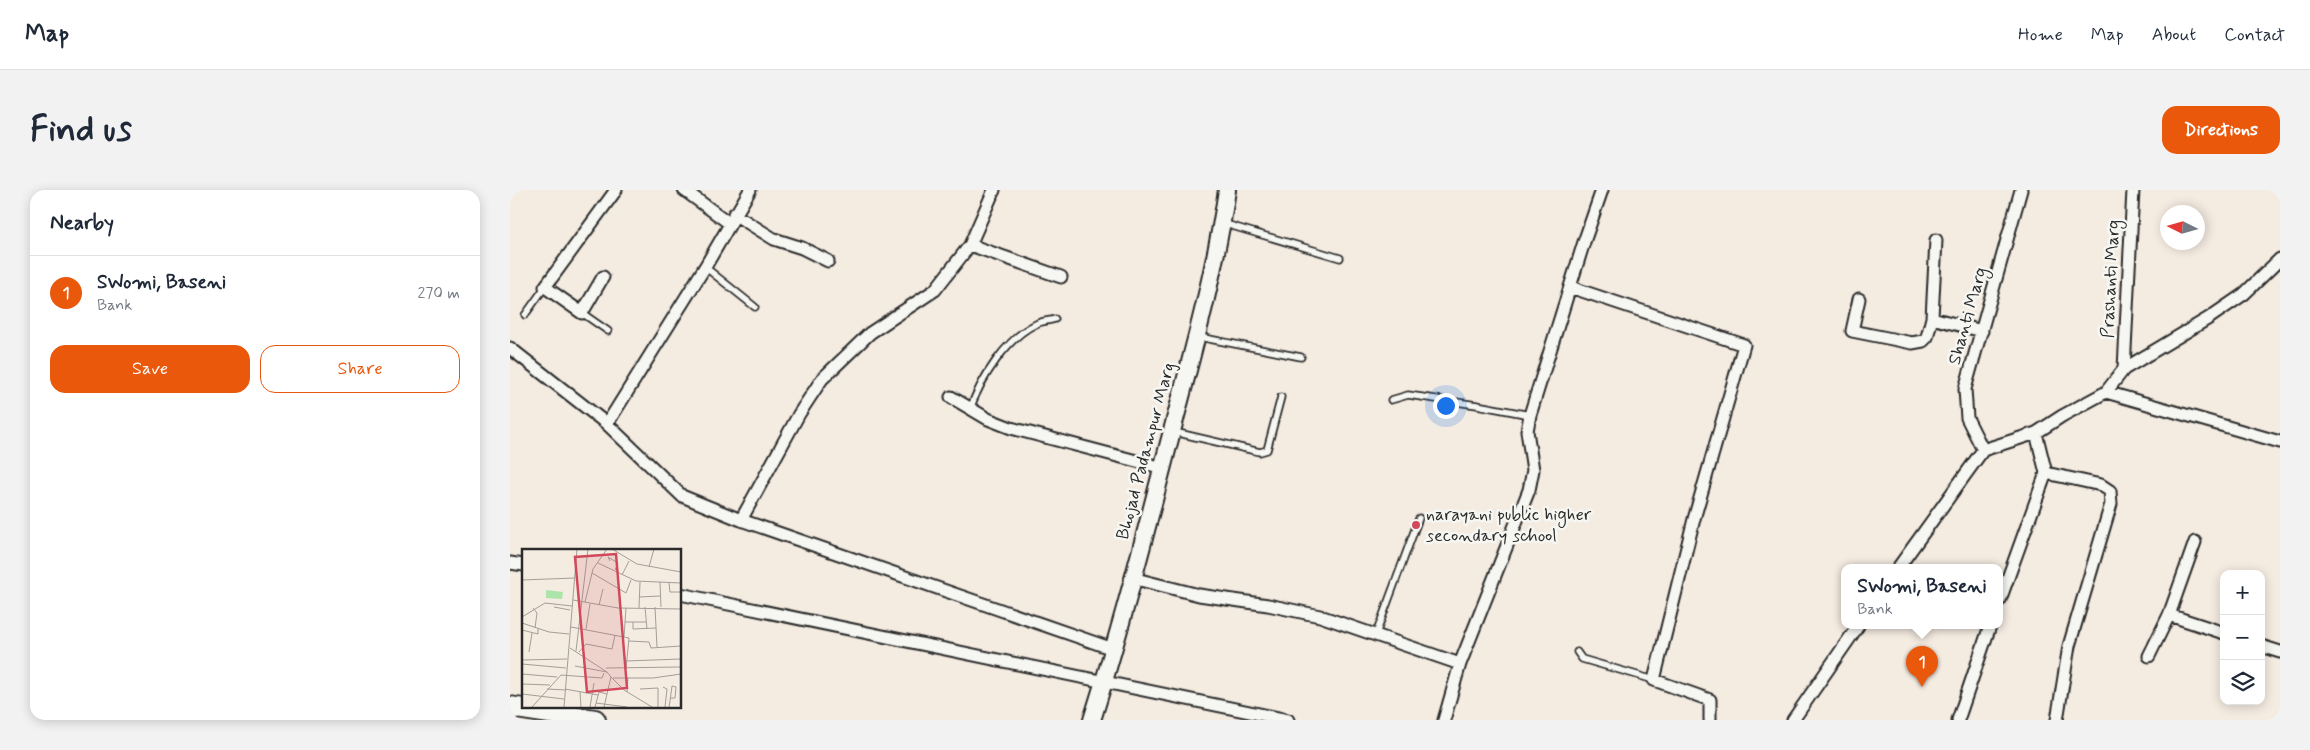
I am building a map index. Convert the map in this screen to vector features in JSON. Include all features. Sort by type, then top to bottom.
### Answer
[{"type":"highway","points":[[510,707],[595,720]]},
{"type":"street","points":[[603,277],[582,313],[546,286],[616,190]]},
{"type":"street","points":[[684,190],[732,219],[828,261]]},
{"type":"street","points":[[607,424],[705,267],[750,190]]},
{"type":"street","points":[[741,520],[799,414],[822,379],[870,333],[935,290],[970,245],[994,190]]},
{"type":"street","name":"Bhojad Padampur Marg","points":[[1092,720],[1163,468],[1197,337],[1222,223],[1227,190]]},
{"type":"street","points":[[1444,720],[1460,664],[1529,490],[1533,470],[1528,431],[1530,415],[1602,190]]},
{"type":"street","name":"Shanti Marg","points":[[1983,450],[1968,418],[1965,389],[2022,190]]},
{"type":"street","name":"Prashanti Marg","points":[[2124,369],[2133,190]]},
{"type":"street","points":[[1859,299],[1852,331],[1918,342],[1927,336],[1932,318],[1936,240]]},
{"type":"street","points":[[970,245],[1061,277]]},
{"type":"street","points":[[1901,564],[1983,450],[2036,433],[2062,416],[2106,392],[2124,369],[2209,318],[2244,294],[2280,259]]},
{"type":"street","points":[[1570,287],[1744,345],[1694,519],[1654,680],[1710,700],[1710,720]]},
{"type":"street","points":[[1932,318],[1982,332]]},
{"type":"street","points":[[510,348],[607,424],[682,496],[741,520],[1113,650]]},
{"type":"street","points":[[2106,392],[2280,442]]},
{"type":"street","points":[[951,397],[970,409],[1011,428],[1163,468]]},
{"type":"street","points":[[2003,592],[2046,473],[2036,433]]},
{"type":"street","points":[[2046,473],[2100,485],[2110,491],[2111,504],[2069,646],[2057,720]]},
{"type":"street","points":[[2149,656],[2169,615],[2195,542]]},
{"type":"street","points":[[1132,578],[1198,595],[1294,610],[1376,634],[1460,664]]},
{"type":"street","points":[[681,594],[1288,720]]},
{"type":"street","points":[[2169,615],[2220,632]]},
{"type":"street","points":[[1793,720],[1856,629]]},
{"type":"street","points":[[1958,720],[1989,629]]},
{"type":"street","points":[[2265,647],[2280,652]]},
{"type":"lane","points":[[1222,223],[1340,258]]},
{"type":"lane","points":[[705,267],[755,307]]},
{"type":"lane","points":[[525,315],[546,286]]},
{"type":"lane","points":[[582,313],[608,331]]},
{"type":"lane","points":[[970,409],[992,366],[1004,351],[1023,333],[1036,324],[1055,319]]},
{"type":"lane","points":[[1197,337],[1301,357]]},
{"type":"lane","points":[[1391,400],[1408,395],[1530,415]]},
{"type":"lane","points":[[1172,432],[1260,452],[1267,450],[1281,397]]},
{"type":"lane","points":[[1376,634],[1419,518]]},
{"type":"lane","points":[[1577,652],[1582,660],[1654,680]]},
{"type":"place","name":"narayani public higher secondary school","points":[[1416,525]]},
{"type":"place","name":"SWomi, Baseni","points":[[1922,687]]}]
